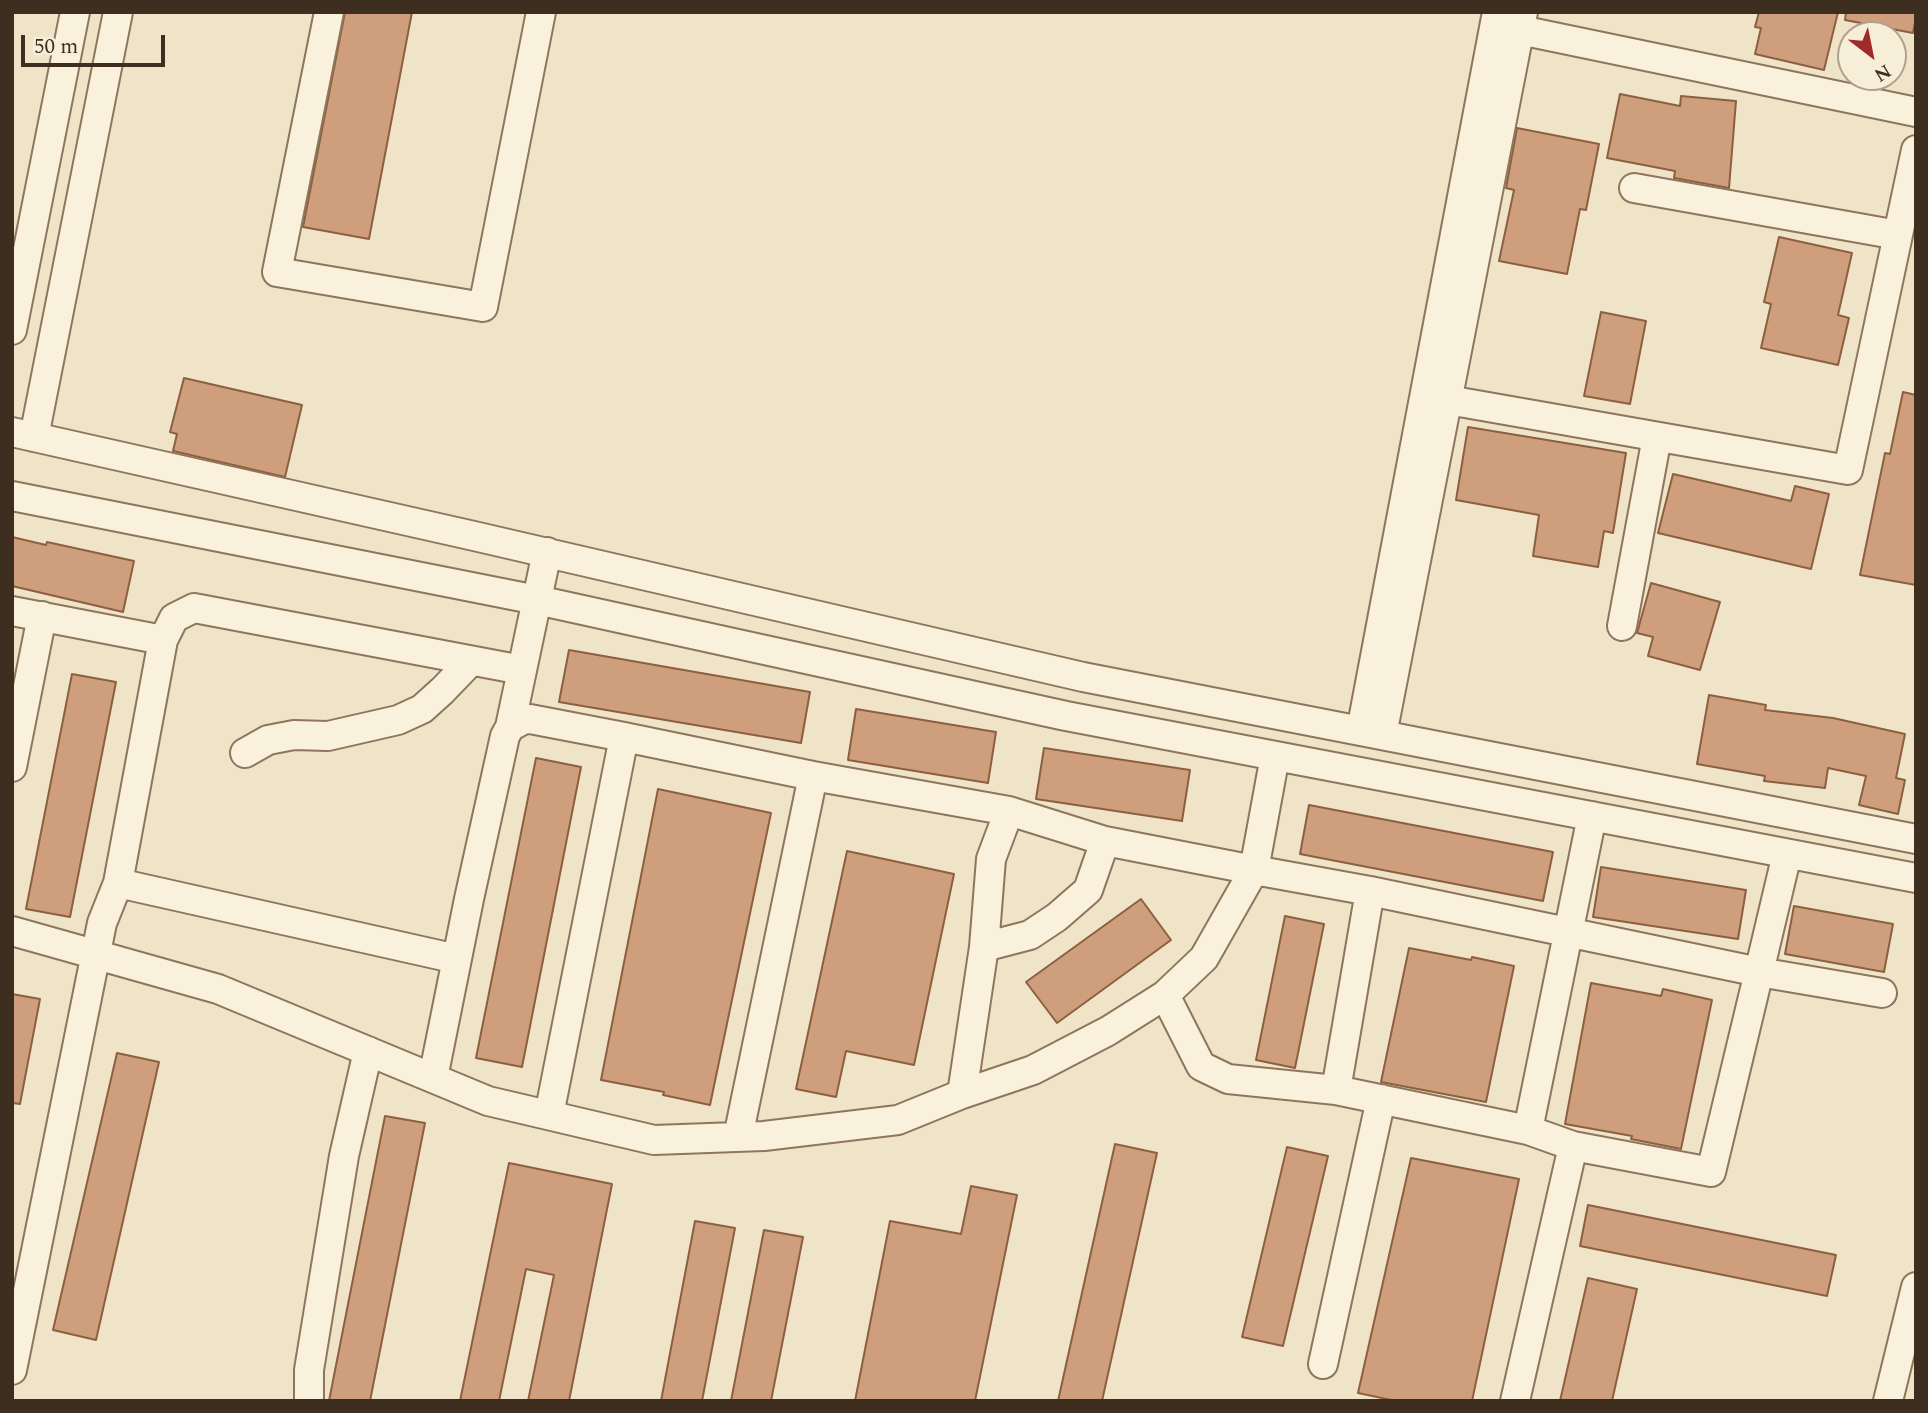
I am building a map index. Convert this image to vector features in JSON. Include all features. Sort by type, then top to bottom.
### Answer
[{"type":"street","points":[[12,330],[22,225],[75,12]]},
{"type":"street","points":[[118,12],[23,435],[547,552],[1083,677],[1916,839]]},
{"type":"street","points":[[329,12],[276,272],[483,307],[541,12]]},
{"type":"street","points":[[1372,734],[1497,12]]},
{"type":"street","points":[[1372,734],[1448,400],[1521,21],[1916,112]]},
{"type":"street","points":[[1448,400],[1848,470],[1916,150]]},
{"type":"street","points":[[1634,188],[1898,235]]},
{"type":"street","points":[[1622,626],[1657,437]]},
{"type":"street","points":[[12,496],[537,600],[1066,716],[1916,878]]},
{"type":"street","points":[[433,1078],[547,552]]},
{"type":"street","points":[[12,1370],[102,923],[118,883],[163,640],[174,618],[194,608],[522,670]]},
{"type":"street","points":[[12,611],[163,640]]},
{"type":"street","points":[[12,767],[42,617]]},
{"type":"street","points":[[245,753],[268,740],[295,735],[328,736],[398,720],[422,709],[471,661]]},
{"type":"street","points":[[510,727],[530,719],[813,776],[1009,811],[1105,841],[1370,891],[1759,972],[1882,993]]},
{"type":"street","points":[[549,1115],[624,737]]},
{"type":"street","points":[[12,931],[218,989],[488,1101],[653,1140],[764,1136],[898,1120],[962,1094],[1033,1070],[1108,1031],[1165,995],[1204,958],[1254,870],[1275,756]]},
{"type":"street","points":[[738,1137],[813,776]]},
{"type":"street","points":[[962,1094],[984,947],[991,859],[1009,811]]},
{"type":"street","points":[[1528,1130],[1592,816]]},
{"type":"street","points":[[984,947],[1030,935],[1058,917],[1088,890],[1105,841]]},
{"type":"street","points":[[1165,995],[1201,1066],[1228,1079],[1336,1090],[1528,1130],[1573,1146],[1711,1172],[1787,854]]},
{"type":"street","points":[[118,883],[457,959]]},
{"type":"street","points":[[1336,1090],[1370,891]]},
{"type":"street","points":[[309,1401],[309,1370],[344,1156],[368,1051]]},
{"type":"street","points":[[1324,1364],[1381,1099]]},
{"type":"street","points":[[1515,1401],[1573,1146]]},
{"type":"street","points":[[1888,1401],[1916,1287]]},
{"type":"building","points":[[345,12],[412,12],[369,239],[303,227]]},
{"type":"building","points":[[1759,12],[1838,12],[1824,70],[1755,54],[1761,28],[1755,27]]},
{"type":"building","points":[[1846,12],[1916,12],[1913,33],[1907,32],[1907,21],[1845,20]]},
{"type":"building","points":[[1620,94],[1680,106],[1681,96],[1736,101],[1729,188],[1674,178],[1675,171],[1607,158]]},
{"type":"building","points":[[1517,128],[1599,144],[1586,210],[1580,209],[1567,274],[1499,261],[1514,190],[1506,188]]},
{"type":"building","points":[[1779,237],[1852,253],[1838,315],[1849,318],[1838,365],[1761,348],[1771,304],[1764,302]]},
{"type":"building","points":[[1601,312],[1646,321],[1630,404],[1584,396]]},
{"type":"building","points":[[184,378],[302,405],[285,477],[173,451],[177,434],[170,432]]},
{"type":"building","points":[[1903,392],[1916,395],[1916,585],[1860,575],[1885,453],[1890,454]]},
{"type":"building","points":[[1468,427],[1626,453],[1613,533],[1604,531],[1598,567],[1533,556],[1539,515],[1456,500]]},
{"type":"building","points":[[1673,474],[1791,501],[1795,486],[1829,494],[1811,569],[1658,533]]},
{"type":"building","points":[[12,537],[134,561],[123,612],[12,586]]},
{"type":"building","points":[[1651,583],[1720,602],[1700,670],[1648,656],[1653,637],[1637,633]]},
{"type":"building","points":[[569,650],[810,692],[801,743],[559,702]]},
{"type":"building","points":[[72,674],[116,682],[70,917],[26,909]]},
{"type":"building","points":[[1709,695],[1766,705],[1765,710],[1833,718],[1905,734],[1896,778],[1905,780],[1898,814],[1859,805],[1866,776],[1828,768],[1825,788],[1764,781],[1765,776],[1697,764]]},
{"type":"building","points":[[856,709],[996,732],[988,783],[848,760]]},
{"type":"building","points":[[1044,748],[1190,770],[1182,821],[1036,799]]},
{"type":"building","points":[[536,758],[581,767],[522,1067],[476,1058]]},
{"type":"building","points":[[658,789],[771,813],[710,1105],[663,1095],[664,1092],[601,1080]]},
{"type":"building","points":[[1309,805],[1553,852],[1543,901],[1300,854]]},
{"type":"building","points":[[847,851],[954,874],[914,1065],[846,1051],[836,1097],[796,1089]]},
{"type":"building","points":[[1601,867],[1746,890],[1738,939],[1593,917]]},
{"type":"building","points":[[1141,899],[1171,940],[1057,1023],[1026,982]]},
{"type":"building","points":[[1794,906],[1893,924],[1884,972],[1785,954]]},
{"type":"building","points":[[1285,916],[1324,924],[1295,1068],[1256,1060]]},
{"type":"building","points":[[1409,948],[1514,966],[1486,1102],[1381,1082]]},
{"type":"building","points":[[1591,983],[1661,996],[1663,989],[1712,1000],[1681,1149],[1631,1139],[1632,1136],[1565,1124]]},
{"type":"building","points":[[12,994],[40,999],[20,1104],[12,1103]]},
{"type":"building","points":[[117,1053],[159,1062],[96,1340],[53,1330]]},
{"type":"building","points":[[385,1116],[425,1123],[370,1401],[329,1401]]},
{"type":"building","points":[[1115,1144],[1157,1153],[1102,1401],[1058,1401]]},
{"type":"building","points":[[1287,1147],[1328,1156],[1283,1346],[1242,1337]]},
{"type":"building","points":[[1411,1158],[1519,1179],[1472,1401],[1396,1401],[1358,1393]]},
{"type":"building","points":[[509,1163],[612,1184],[569,1401],[528,1401],[554,1275],[526,1269],[499,1401],[460,1401]]},
{"type":"building","points":[[971,1186],[1017,1195],[975,1401],[855,1401],[890,1221],[961,1234]]},
{"type":"building","points":[[1588,1205],[1836,1255],[1827,1296],[1580,1246]]},
{"type":"building","points":[[695,1221],[735,1228],[702,1401],[661,1401]]},
{"type":"building","points":[[764,1230],[803,1237],[771,1401],[731,1401]]},
{"type":"building","points":[[1588,1278],[1637,1289],[1612,1401],[1560,1401]]}]
